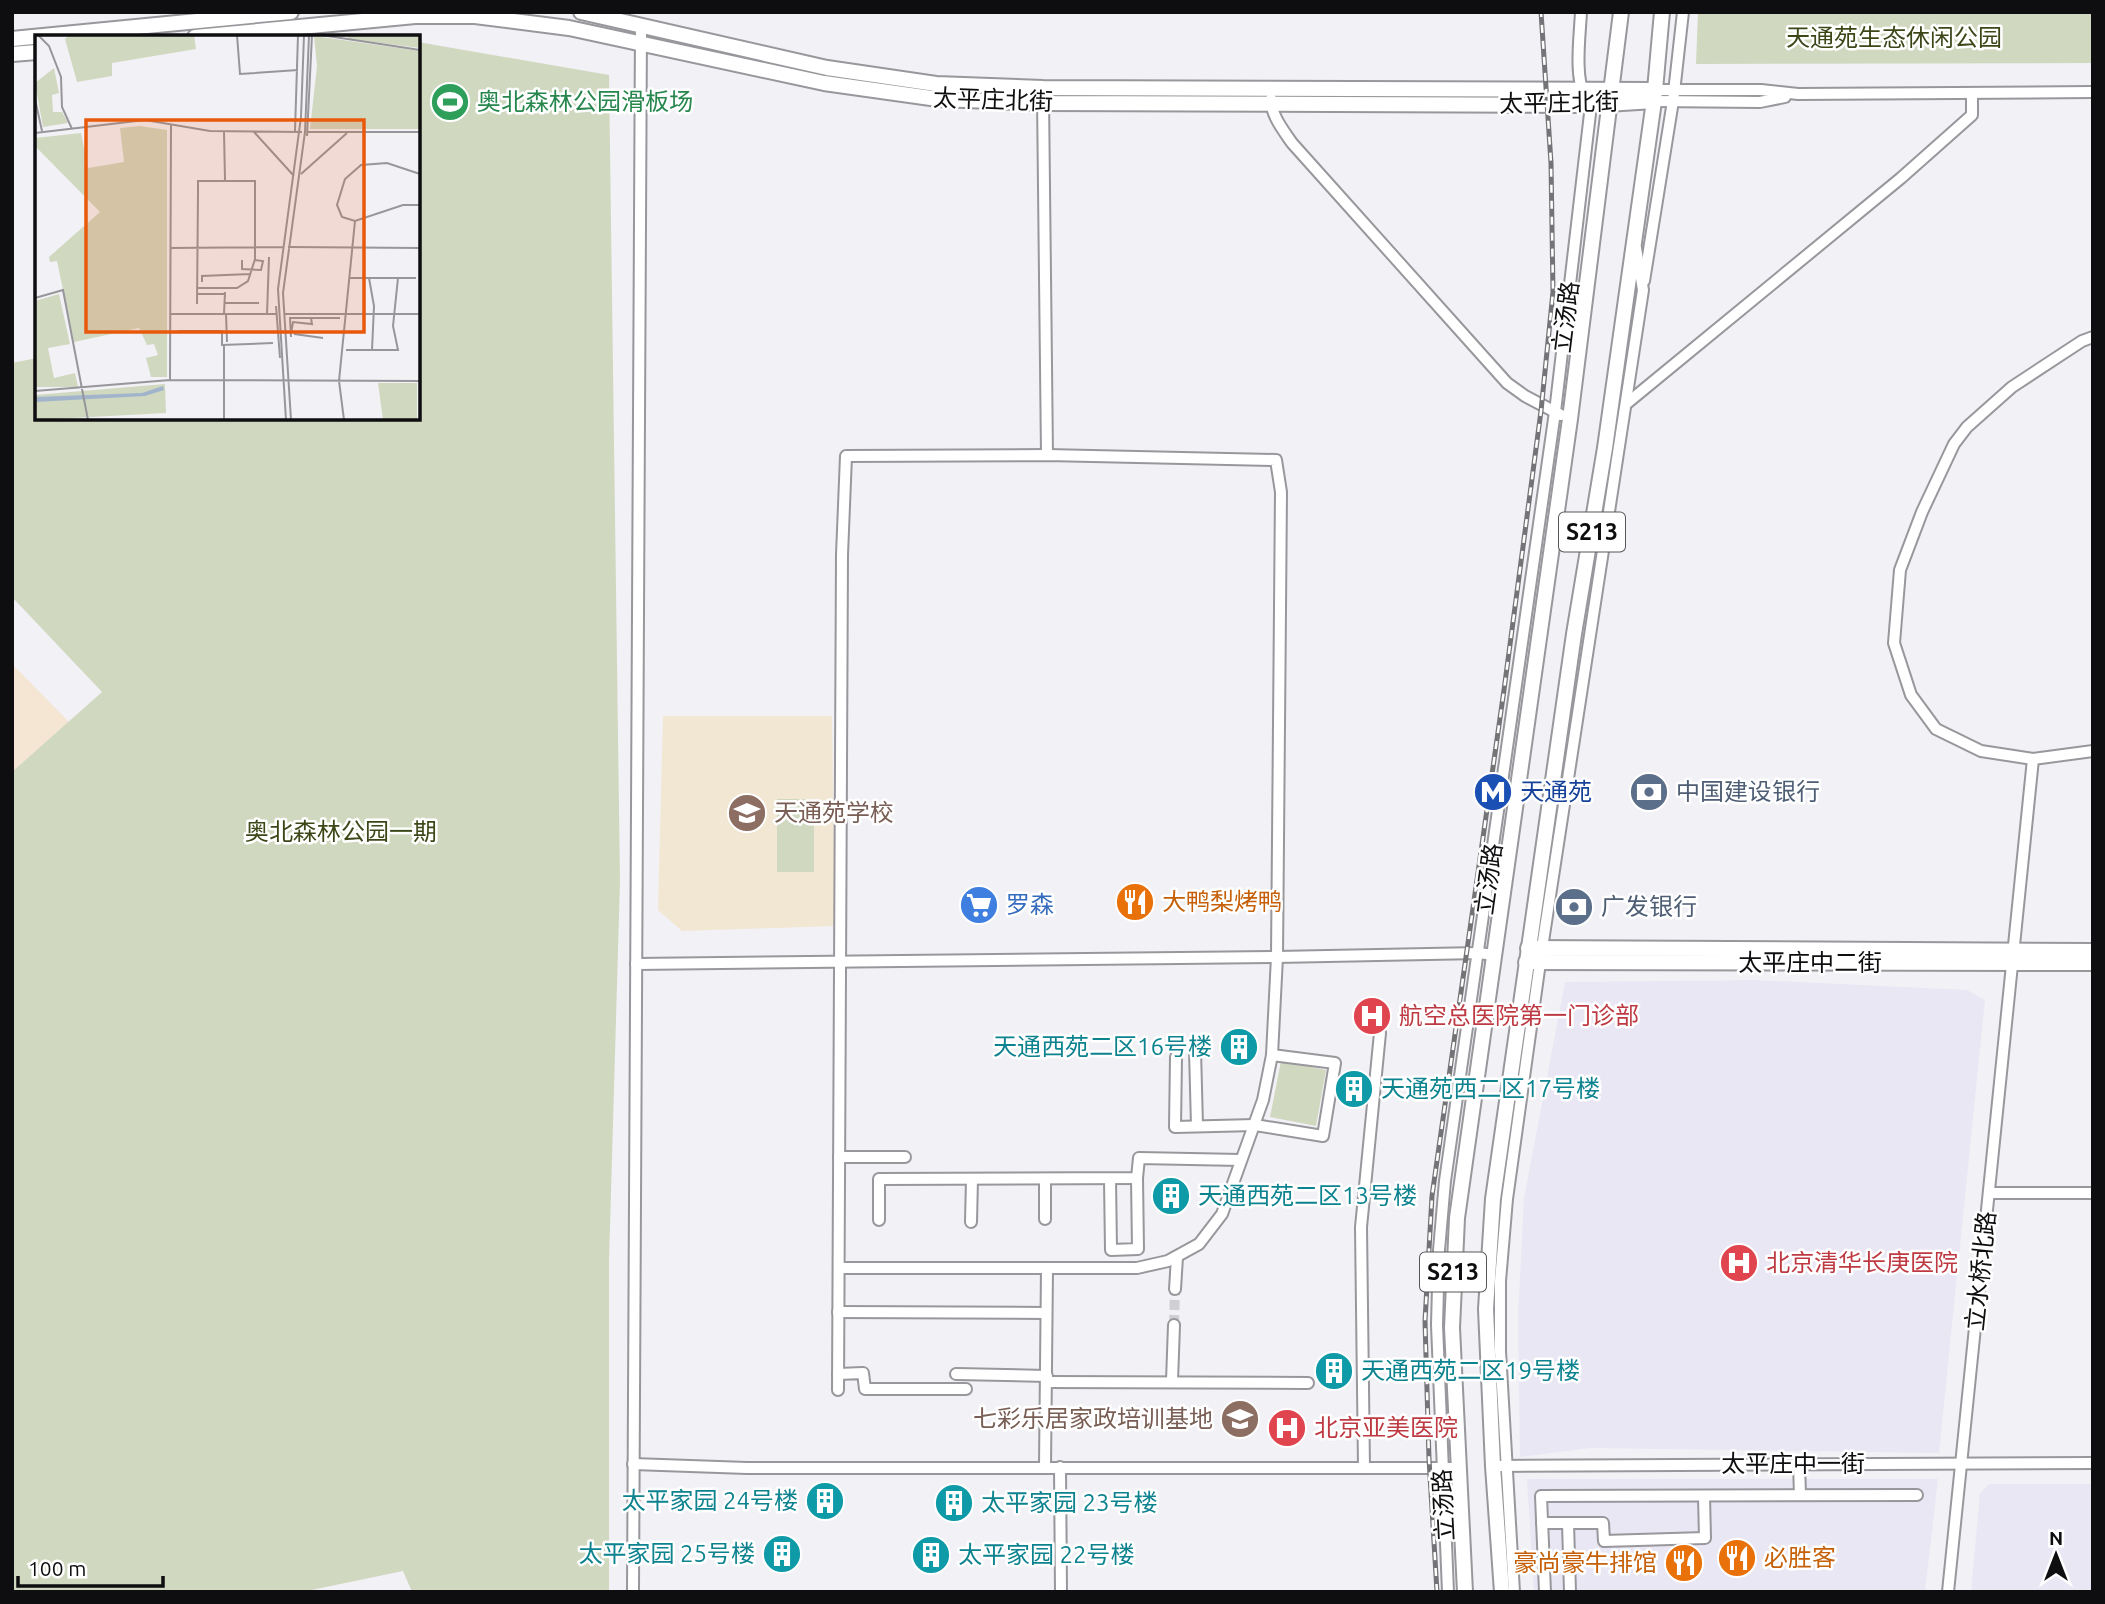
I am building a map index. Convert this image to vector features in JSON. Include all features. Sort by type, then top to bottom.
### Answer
[{"type":"main road","points":[[53,35],[291,12]]},
{"type":"main road","name":"太平庄北街","points":[[581,12],[801,63],[875,76],[1043,95]]},
{"type":"main road","name":"立汤路","points":[[1465,1592],[1452,1328],[1452,1273],[1486,954],[1570,419],[1621,12]]},
{"type":"main road","name":"立汤路","points":[[1502,1592],[1499,1466],[1487,1348],[1493,1199],[1534,955],[1572,648],[1605,448],[1654,96],[1661,12]]},
{"type":"main road","name":"太平庄北街","points":[[218,35],[444,15],[536,22],[862,90],[937,99],[1043,95],[1272,96],[1591,104],[1611,97]]},
{"type":"main road","points":[[12,39],[35,37]]},
{"type":"main road","points":[[12,54],[35,52]]},
{"type":"main road","name":"太平庄北街","points":[[1272,96],[1581,90],[1611,97],[1654,96]]},
{"type":"main road","name":"太平庄中二街","points":[[2013,957],[2093,951]]},
{"type":"main road","name":"太平庄中二街","points":[[1534,955],[2013,957],[2093,963]]},
{"type":"street","points":[[1581,12],[1581,90],[1591,104]]},
{"type":"street","points":[[1643,290],[1674,96],[1683,12]]},
{"type":"street","points":[[634,1592],[641,26]]},
{"type":"street","name":"太平庄北街","points":[[1654,96],[1760,102],[1798,94],[2093,92]]},
{"type":"street","points":[[1626,404],[1900,178],[1972,115],[1972,93]]},
{"type":"street","points":[[1043,95],[1047,455]]},
{"type":"street","points":[[1272,96],[1279,124],[1292,143],[1507,383],[1525,397],[1570,419]]},
{"type":"street","name":"立汤路","points":[[1448,1592],[1437,1325],[1439,1250],[1455,1105],[1486,954],[1591,104]]},
{"type":"street","name":"立汤路","points":[[1534,955],[1643,290],[1634,230]]},
{"type":"street","points":[[2093,337],[2082,341],[2011,387],[1967,427],[1954,444],[1922,512],[1900,570],[1894,643],[1911,695],[1936,729],[1982,751],[2033,760],[2093,751]]},
{"type":"street","points":[[838,1390],[842,555],[846,456],[1047,455],[1276,460],[1281,492],[1278,957],[1272,1055],[1264,1100],[1222,1214],[1199,1244],[1168,1261],[1137,1268],[839,1268]]},
{"type":"street","name":"立水桥北路","points":[[1948,1592],[2033,760]]},
{"type":"street","points":[[636,964],[1486,954]]},
{"type":"street","points":[[1364,1468],[1361,1227],[1380,1033]]},
{"type":"street","points":[[1195,1050],[1197,1126]]},
{"type":"street","points":[[1176,1058],[1175,1127],[1255,1125],[1323,1136],[1335,1063],[1272,1055]]},
{"type":"street","points":[[839,1157],[905,1157]]},
{"type":"street","points":[[1110,1180],[1111,1250],[1138,1249],[1139,1158],[1241,1160]]},
{"type":"street","points":[[879,1220],[879,1179],[1137,1178]]},
{"type":"street","points":[[971,1222],[972,1179]]},
{"type":"street","points":[[1045,1179],[1045,1219]]},
{"type":"street","points":[[1989,1193],[2093,1193]]},
{"type":"street","points":[[1175,1289],[1177,1257]]},
{"type":"street","points":[[1045,1467],[1048,1268]]},
{"type":"street","points":[[838,1312],[1046,1313]]},
{"type":"street","points":[[1172,1381],[1174,1325]]},
{"type":"street","points":[[838,1374],[863,1373],[865,1389],[966,1389]]},
{"type":"street","points":[[956,1374],[1047,1379],[1308,1383]]},
{"type":"street","name":"太平庄中一街","points":[[1499,1466],[2093,1463]]},
{"type":"street","points":[[633,1464],[747,1468],[1458,1468]]},
{"type":"street","points":[[1799,1464],[1800,1495]]},
{"type":"street","name":"立汤路","points":[[1499,1466],[1514,1592]]},
{"type":"street","points":[[1060,1467],[1061,1592]]},
{"type":"street","points":[[1545,1592],[1541,1496],[1917,1495]]},
{"type":"street","points":[[1542,1523],[1603,1523],[1604,1541],[1705,1538],[1704,1496]]},
{"type":"street","points":[[1568,1523],[1570,1592]]},
{"type":"shaded area","points":[[12,664],[69,722],[12,772]]},
{"type":"shaded area","name":"天通苑学校","points":[[663,716],[832,716],[835,926],[682,931],[658,910]]},
{"type":"shaded area","name":"北京清华长庚医院","points":[[1755,980],[1967,990],[1985,1000],[1939,1453],[1591,1448],[1520,1457],[1518,1318],[1524,1198],[1565,982]]},
{"type":"shaded area","points":[[1527,1479],[1938,1479],[1925,1592],[1534,1592]]},
{"type":"shaded area","points":[[1989,1484],[2093,1484],[2093,1592],[1971,1592],[1980,1493]]},
{"type":"green space","name":"天通苑生态休闲公园","points":[[1698,12],[2093,12],[2093,63],[1696,64]]},
{"type":"green space","name":"奥北森林公园一期","points":[[420,42],[609,75],[620,881],[609,1262],[609,1592],[412,1592],[403,1571],[302,1592],[12,1592],[12,772],[102,692],[12,597],[12,363],[35,358],[35,420],[420,420]]},
{"type":"green space","points":[[777,799],[814,799],[814,872],[777,872]]},
{"type":"green space","points":[[1281,1061],[1326,1070],[1316,1126],[1270,1117]]},
{"type":"tunnel","points":[[1174,1325],[1175,1289]]},
{"type":"railway","points":[[1437,1592],[1429,1459],[1425,1321],[1432,1196],[1504,690],[1541,411],[1553,292],[1551,163],[1541,12]]},
{"type":"place","name":"奥北森林公园滑板场","points":[[450,102]]},
{"type":"place","name":"天通苑","points":[[1493,792]]},
{"type":"place","name":"中国建设银行","points":[[1649,792]]},
{"type":"place","name":"天通苑学校","points":[[747,813]]},
{"type":"place","name":"大鸭梨烤鸭","points":[[1135,902]]},
{"type":"place","name":"罗森","points":[[979,905]]},
{"type":"place","name":"广发银行","points":[[1574,907]]},
{"type":"place","name":"航空总医院第一门诊部","points":[[1372,1016]]},
{"type":"place","name":"天通西苑二区16号楼","points":[[1239,1047]]},
{"type":"place","name":"天通苑西二区17号楼","points":[[1354,1089]]},
{"type":"place","name":"天通西苑二区13号楼","points":[[1171,1196]]},
{"type":"place","name":"北京清华长庚医院","points":[[1739,1263]]},
{"type":"place","name":"天通西苑二区19号楼","points":[[1334,1371]]},
{"type":"place","name":"七彩乐居家政培训基地","points":[[1240,1419]]},
{"type":"place","name":"北京亚美医院","points":[[1287,1428]]},
{"type":"place","name":"太平家园 24号楼","points":[[825,1501]]},
{"type":"place","name":"太平家园 23号楼","points":[[954,1503]]},
{"type":"place","name":"太平家园 25号楼","points":[[782,1554]]},
{"type":"place","name":"太平家园 22号楼","points":[[931,1555]]},
{"type":"place","name":"必胜客","points":[[1737,1558]]},
{"type":"place","name":"豪尚豪牛排馆","points":[[1684,1563]]}]
